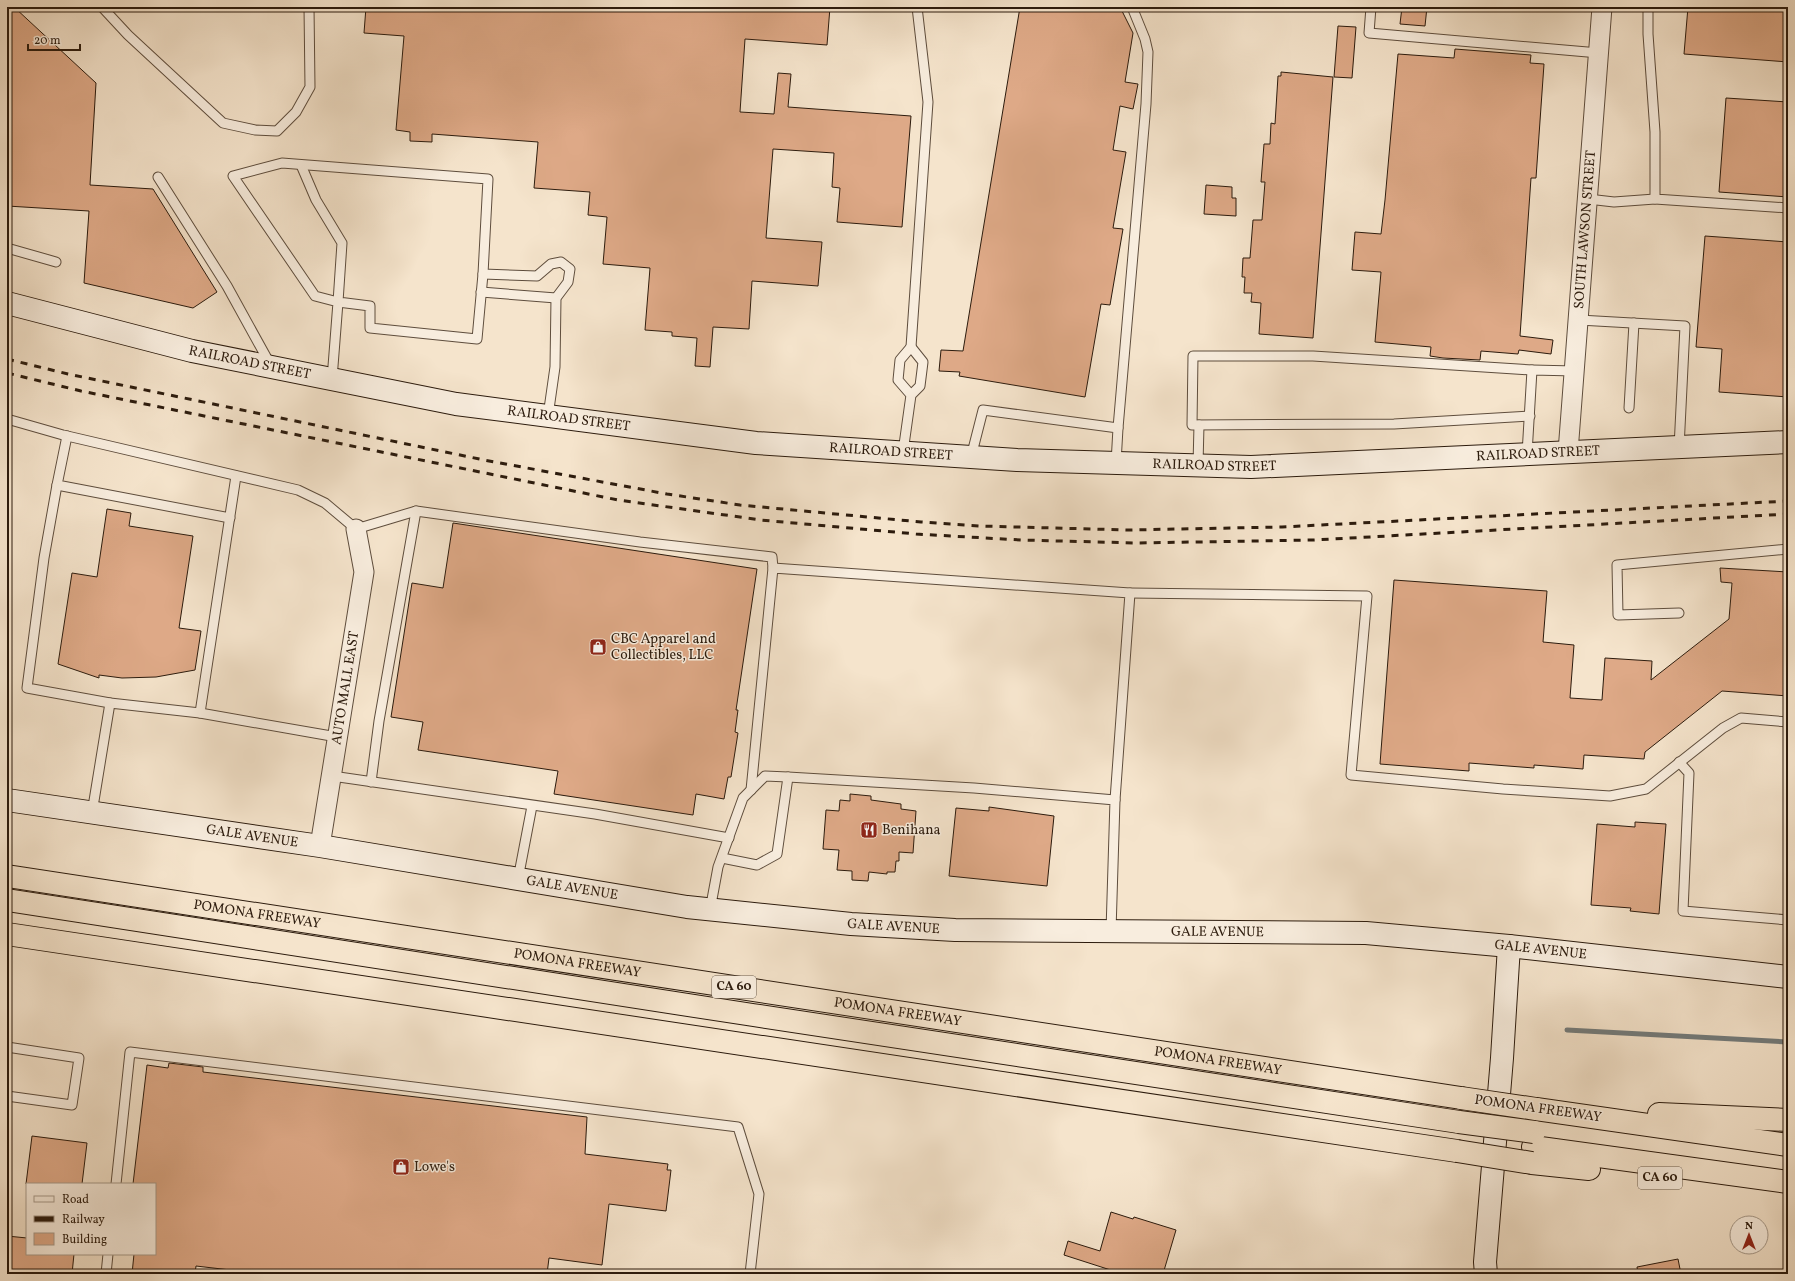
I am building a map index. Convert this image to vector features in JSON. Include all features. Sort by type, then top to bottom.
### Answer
[{"type":"highway","name":"POMONA FREEWAY","points":[[7,876],[1461,1098],[1788,1145]]},
{"type":"highway","points":[[7,900],[753,1015],[1458,1136]]},
{"type":"highway","points":[[7,912],[452,982],[1458,1136],[1788,1182]]},
{"type":"highway","name":"CA 60","points":[[7,934],[1458,1136],[1533,1147],[1788,1193]]},
{"type":"highway","points":[[1536,1109],[1788,1120]]},
{"type":"highway","points":[[1533,1147],[1640,1150],[1788,1169]]},
{"type":"street","name":"SOUTH LAWSON STREET","points":[[1568,452],[1602,7]]},
{"type":"street","name":"RAILROAD STREET","points":[[7,303],[192,351],[456,404],[756,443],[1017,460],[1251,467],[1788,442]]},
{"type":"street","name":"AUTO MALL EAST","points":[[320,846],[364,572],[356,529]]},
{"type":"street","name":"GALE AVENUE","points":[[7,800],[320,846],[710,910],[852,924],[956,930],[1366,933],[1509,946],[1788,977]]},
{"type":"street","points":[[1486,1274],[1485,1262],[1502,1058],[1509,946]]},
{"type":"lane","points":[[102,7],[128,35],[223,123],[255,130],[277,131],[296,112],[310,87],[309,7]]},
{"type":"lane","points":[[911,395],[898,380],[900,360],[911,347],[928,102],[917,7]]},
{"type":"lane","points":[[1116,463],[1147,97],[1148,52],[1146,39],[1132,7]]},
{"type":"lane","points":[[1371,7],[1369,33],[1599,53]]},
{"type":"lane","points":[[1648,7],[1648,34],[1655,132],[1655,199]]},
{"type":"lane","points":[[282,163],[488,179],[483,274],[477,339],[370,328],[370,306],[338,302],[315,296],[233,176],[282,163]]},
{"type":"lane","points":[[301,165],[316,200],[342,243],[332,379]]},
{"type":"lane","points":[[158,177],[226,285],[271,367]]},
{"type":"lane","points":[[1588,199],[1614,202],[1655,199],[1788,208]]},
{"type":"lane","points":[[7,248],[56,262]]},
{"type":"lane","points":[[483,274],[537,276],[551,264],[561,262],[570,269],[568,282],[556,298],[555,367],[548,416]]},
{"type":"lane","points":[[481,292],[556,298]]},
{"type":"lane","points":[[1579,320],[1685,326],[1679,448]]},
{"type":"lane","points":[[1629,408],[1634,323]]},
{"type":"lane","points":[[903,452],[911,395],[920,386],[923,362],[911,347]]},
{"type":"lane","points":[[1530,416],[1394,424],[1192,425],[1193,356],[1313,356],[1532,370],[1575,371]]},
{"type":"lane","points":[[1527,454],[1532,370]]},
{"type":"lane","points":[[971,457],[983,410],[1118,428]]},
{"type":"lane","points":[[7,419],[67,436],[298,490],[325,503],[356,529],[416,511],[640,542],[772,557],[773,568],[751,790]]},
{"type":"lane","points":[[1198,465],[1199,425]]},
{"type":"lane","points":[[67,436],[44,558],[27,688],[110,703],[200,713],[338,736]]},
{"type":"lane","points":[[200,713],[236,476]]},
{"type":"lane","points":[[57,485],[230,518]]},
{"type":"lane","points":[[371,782],[379,721],[416,511]]},
{"type":"lane","points":[[1679,613],[1618,615],[1617,565],[1788,549]]},
{"type":"lane","points":[[773,568],[1130,593],[1367,596],[1351,775],[1503,789],[1610,796],[1646,789],[1723,728],[1741,718],[1788,722]]},
{"type":"lane","points":[[1111,931],[1115,800],[1130,593]]},
{"type":"lane","points":[[92,813],[110,703]]},
{"type":"lane","points":[[1679,762],[1689,773],[1682,911],[1788,920]]},
{"type":"lane","points":[[332,776],[595,814],[729,838]]},
{"type":"lane","points":[[710,910],[718,867],[743,798],[765,776],[974,788],[1115,800]]},
{"type":"lane","points":[[722,858],[757,865],[776,854],[788,777]]},
{"type":"lane","points":[[518,879],[532,806]]},
{"type":"lane","points":[[7,1047],[79,1058],[72,1105],[7,1096]]},
{"type":"lane","points":[[116,1183],[130,1052],[738,1127],[760,1194],[750,1274]]},
{"type":"lane","points":[[106,1274],[108,1255]]},
{"type":"building","points":[[7,7],[14,7],[96,83],[90,185],[153,189],[217,292],[193,308],[84,283],[89,211],[7,206]]},
{"type":"building","points":[[366,7],[830,7],[827,45],[745,39],[740,112],[774,114],[778,73],[791,74],[788,107],[911,116],[902,227],[837,222],[840,188],[832,187],[834,153],[773,149],[766,238],[822,242],[818,286],[752,281],[749,329],[713,327],[710,367],[695,366],[697,338],[672,336],[672,332],[645,330],[650,268],[603,264],[607,217],[588,215],[590,192],[534,188],[538,142],[432,134],[432,142],[410,141],[410,132],[396,130],[404,36],[364,33]]},
{"type":"building","points":[[1020,7],[1120,7],[1133,33],[1125,82],[1138,84],[1133,109],[1120,106],[1113,150],[1126,152],[1113,228],[1123,229],[1110,305],[1101,304],[1085,397],[959,376],[960,372],[939,371],[941,350],[963,351]]},
{"type":"building","points":[[1402,7],[1427,7],[1425,26],[1400,24]]},
{"type":"building","points":[[1688,7],[1788,7],[1788,62],[1684,54]]},
{"type":"building","points":[[1338,26],[1356,27],[1352,78],[1334,77]]},
{"type":"building","points":[[1455,49],[1531,55],[1530,63],[1544,64],[1536,178],[1531,178],[1520,336],[1553,340],[1551,354],[1519,350],[1518,354],[1481,351],[1480,360],[1443,358],[1430,356],[1431,347],[1375,342],[1381,272],[1352,270],[1355,232],[1381,234],[1398,54],[1454,58]]},
{"type":"building","points":[[1281,72],[1333,77],[1313,338],[1259,334],[1261,303],[1251,302],[1252,293],[1244,293],[1245,277],[1242,277],[1243,258],[1250,258],[1253,220],[1262,220],[1265,182],[1261,182],[1264,144],[1270,144],[1271,123],[1275,124],[1278,76],[1281,76]]},
{"type":"building","points":[[1726,98],[1788,102],[1788,197],[1719,192]]},
{"type":"building","points":[[1206,185],[1232,187],[1232,198],[1236,198],[1236,216],[1204,214]]},
{"type":"building","points":[[1705,236],[1788,242],[1788,397],[1719,392],[1722,349],[1696,347]]},
{"type":"building","points":[[107,509],[131,513],[129,526],[193,536],[179,628],[201,631],[195,670],[156,677],[122,678],[99,675],[99,678],[58,664],[72,573],[97,577]]},
{"type":"building","points":[[453,523],[757,569],[736,710],[738,710],[735,732],[738,733],[731,777],[728,777],[724,799],[696,794],[693,815],[554,794],[558,771],[418,750],[423,722],[391,717],[412,583],[443,588]]},
{"type":"building","points":[[1720,568],[1788,572],[1788,696],[1722,691],[1645,752],[1644,759],[1584,755],[1583,769],[1534,765],[1534,768],[1469,763],[1469,771],[1380,764],[1394,580],[1547,591],[1543,642],[1574,645],[1570,698],[1602,700],[1605,658],[1652,661],[1651,680],[1729,619],[1732,583],[1721,582]]},
{"type":"building","name":"Benihana","points":[[850,794],[871,796],[871,800],[901,804],[901,809],[916,811],[913,853],[899,852],[899,861],[896,861],[895,872],[887,872],[887,874],[869,872],[868,881],[852,880],[852,871],[837,870],[839,850],[823,849],[826,810],[839,811],[840,800],[850,801]]},
{"type":"building","points":[[989,807],[1054,816],[1047,886],[949,876],[956,808],[989,811]]},
{"type":"building","points":[[1635,822],[1666,824],[1659,914],[1630,911],[1631,908],[1591,905],[1597,824],[1635,827]]},
{"type":"building","name":"Lowe's","points":[[169,1063],[203,1067],[203,1072],[587,1117],[585,1154],[668,1164],[667,1170],[671,1170],[666,1211],[609,1204],[602,1265],[549,1258],[547,1274],[255,1274],[256,1273],[196,1266],[195,1274],[132,1274],[134,1255],[156,1255],[156,1183],[133,1183],[147,1065],[168,1068]]},
{"type":"building","points":[[32,1136],[87,1143],[82,1183],[26,1183]]},
{"type":"building","points":[[1111,1212],[1133,1219],[1134,1217],[1176,1230],[1163,1274],[1123,1274],[1064,1255],[1068,1241],[1100,1251]]},
{"type":"building","points":[[7,1236],[26,1238],[26,1255],[74,1255],[72,1274],[7,1274]]},
{"type":"building","points":[[1678,1259],[1681,1274],[1638,1274],[1637,1267]]},
{"type":"waterway","points":[[1567,1030],[1788,1042]]},
{"type":"railway","points":[[7,359],[68,374],[484,460],[667,494],[740,505],[921,522],[980,526],[1128,530],[1282,527],[1788,501]]},
{"type":"railway","points":[[7,373],[81,391],[618,500],[761,520],[916,534],[1021,540],[1137,543],[1314,540],[1788,514]]},
{"type":"place","name":"CBC Apparel and Collectibles, LLC","points":[[598,647]]},
{"type":"place","name":"Benihana","points":[[869,830]]},
{"type":"place","name":"Lowe's","points":[[401,1167]]}]
